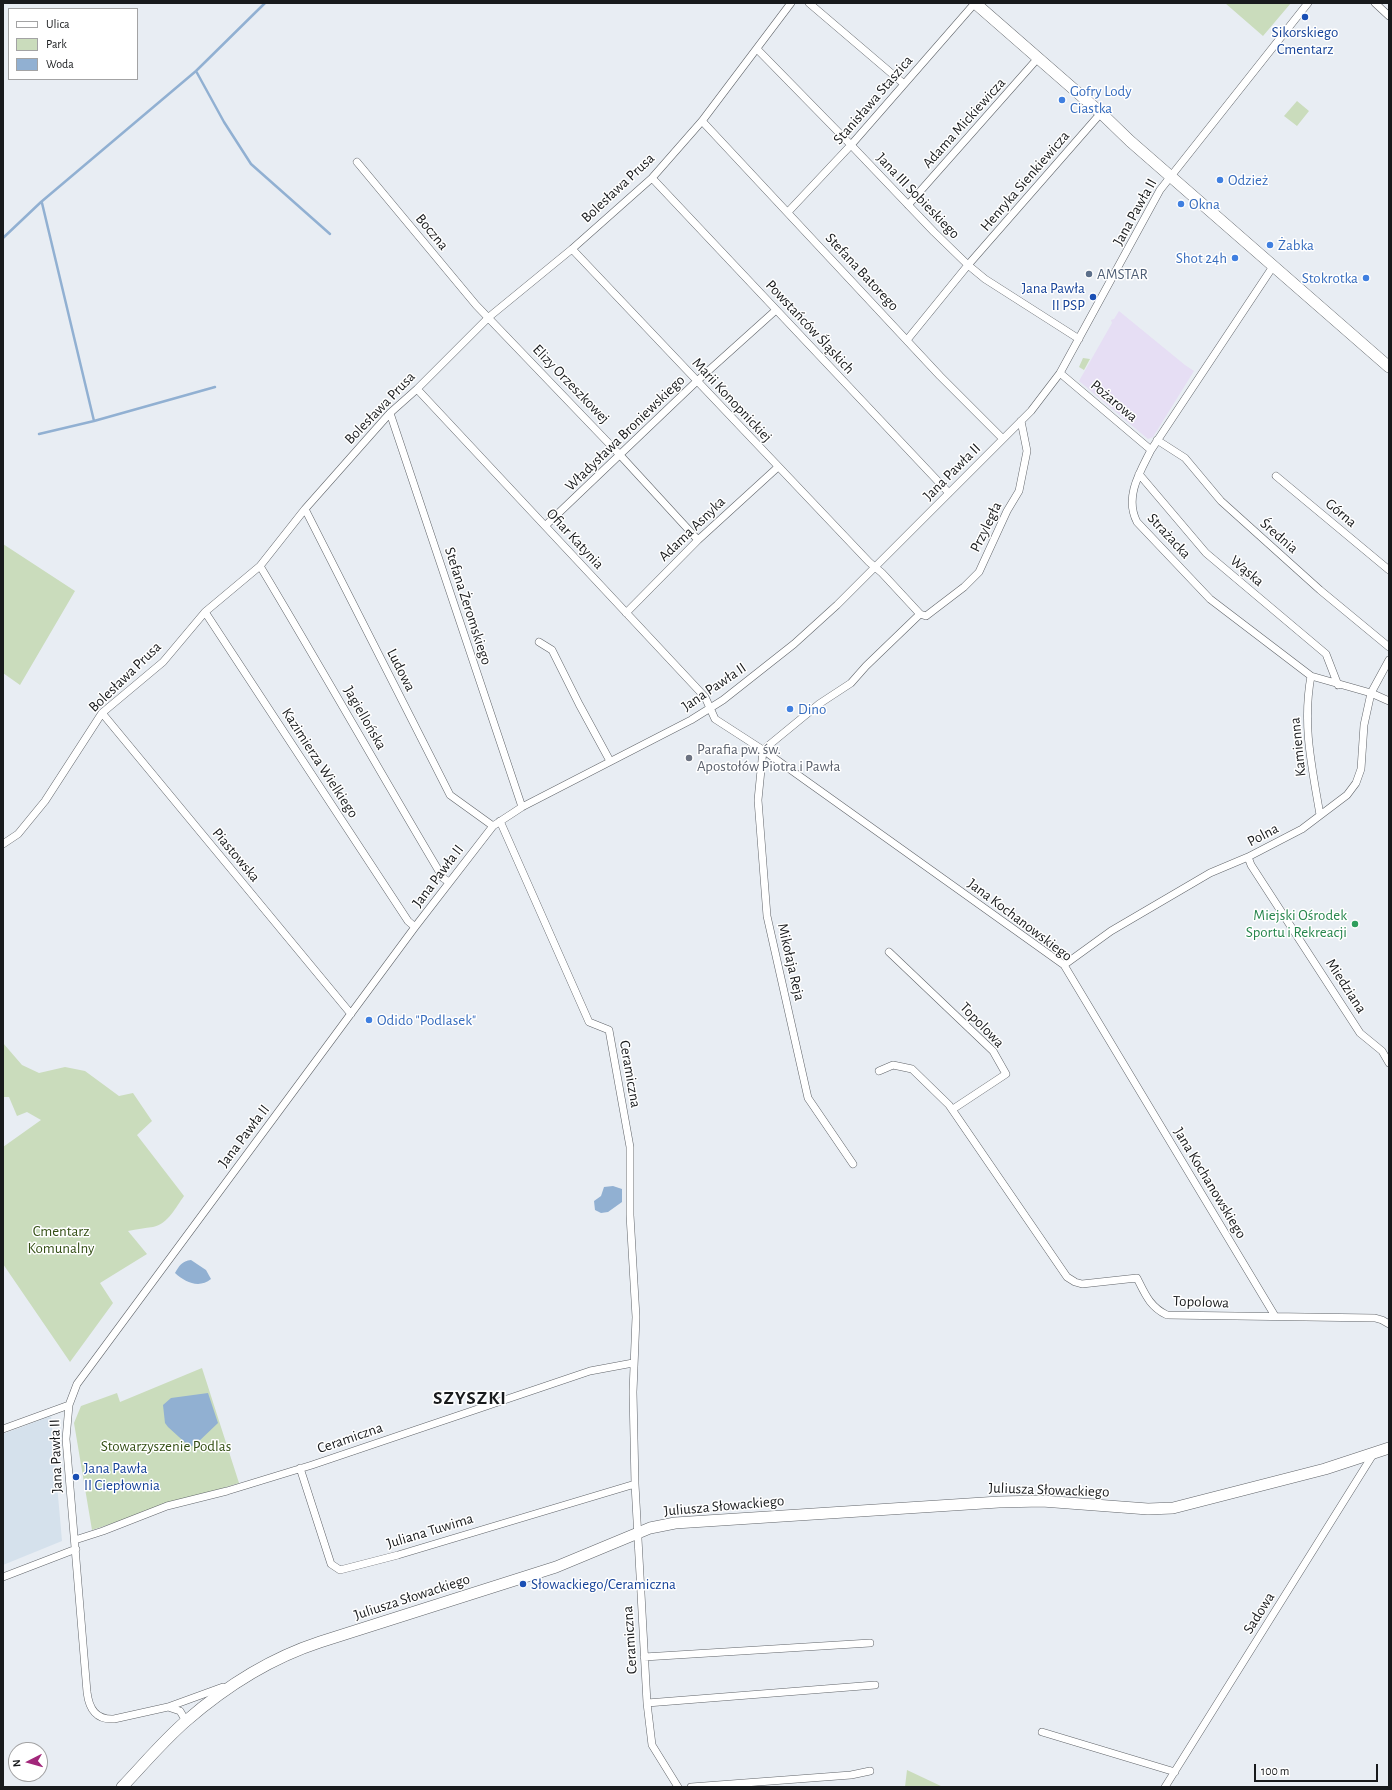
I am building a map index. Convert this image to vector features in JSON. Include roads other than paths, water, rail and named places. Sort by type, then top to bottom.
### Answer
[{"type":"street","name":"Bolesława Prusa","points":[[3,844],[18,834],[45,801],[102,714],[163,662],[205,612],[260,566],[305,509],[390,413],[489,318],[572,249],[652,178],[702,121],[791,3]]},
{"type":"street","points":[[809,3],[904,84]]},
{"type":"street","points":[[975,3],[1389,367]]},
{"type":"street","name":"Stanisława Staszica","points":[[788,212],[852,145],[975,3]]},
{"type":"street","name":"Jana Pawła II","points":[[244,1679],[168,1707],[107,1720],[98,1717],[90,1707],[87,1692],[66,1444],[66,1423],[69,1405],[77,1384],[449,882],[493,826],[522,807],[711,709],[794,644],[875,568],[1002,439],[1022,421],[1060,373],[1160,190],[1308,3]]},
{"type":"street","points":[[1375,3],[1388,15]]},
{"type":"street","name":"Jana III Sobieskiego","points":[[757,49],[968,265],[985,279],[1079,339]]},
{"type":"street","name":"Adama Mickiewicza","points":[[908,205],[1038,58]]},
{"type":"street","name":"Henryka Sienkiewicza","points":[[906,340],[968,265],[1101,113]]},
{"type":"street","name":"Stefana Batorego","points":[[702,121],[906,340],[1002,439]]},
{"type":"street","name":"Boczna","points":[[358,162],[471,299],[489,318]]},
{"type":"street","name":"Powstańców Śląskich","points":[[652,178],[949,493]]},
{"type":"street","name":"Marii Konopnickiej","points":[[572,249],[875,568]]},
{"type":"street","name":"Strażacka","points":[[1274,266],[1151,450],[1139,474],[1131,502],[1134,516],[1137,522],[1210,599],[1311,676],[1338,685],[1371,693],[1389,700]]},
{"type":"street","name":"Władysława Broniewskiego","points":[[545,526],[697,381],[776,310]]},
{"type":"street","name":"Elizy Orzeszkowej","points":[[489,318],[620,455],[698,540]]},
{"type":"street","name":"Pożarowa","points":[[1060,373],[1151,450]]},
{"type":"street","name":"Ofiar Katynia","points":[[416,389],[705,697],[711,709]]},
{"type":"street","name":"Stefana Żeromskiego","points":[[390,413],[522,807]]},
{"type":"street","name":"Przyległa","points":[[763,750],[819,704],[851,683],[866,666],[920,614],[926,616],[964,587],[979,572],[1007,511],[1019,491],[1027,451],[1022,421]]},
{"type":"street","name":"Średnia","points":[[1157,440],[1185,458],[1220,501],[1320,590],[1389,647]]},
{"type":"street","name":"Adama Asnyka","points":[[626,612],[698,540],[778,467]]},
{"type":"street","name":"Wąska","points":[[1139,474],[1206,553],[1326,654],[1338,685]]},
{"type":"street","name":"Górna","points":[[1276,476],[1389,570]]},
{"type":"street","name":"Ludowa","points":[[305,509],[450,795],[493,826]]},
{"type":"street","name":"Jagiellońska","points":[[260,566],[315,657],[443,878],[449,882]]},
{"type":"street","points":[[875,568],[882,573],[920,614]]},
{"type":"street","name":"Kazimierza Wielkiego","points":[[205,612],[404,915],[415,928]]},
{"type":"street","points":[[539,642],[552,650],[610,761]]},
{"type":"street","name":"Polna","points":[[1064,965],[1111,931],[1210,872],[1248,857],[1302,829],[1347,795],[1356,783],[1360,769],[1364,726],[1371,693],[1389,660]]},
{"type":"street","name":"Kamienna","points":[[1311,676],[1307,699],[1307,732],[1320,815]]},
{"type":"street","name":"Jana Kochanowskiego","points":[[711,709],[715,719],[763,750],[1064,965],[1275,1316]]},
{"type":"street","name":"Piastowska","points":[[102,714],[351,1014]]},
{"type":"street","name":"Mikołaja Reja","points":[[763,750],[758,800],[767,916],[808,1098],[853,1164]]},
{"type":"street","name":"Ceramiczna","points":[[500,821],[589,1022],[609,1030],[630,1148],[630,1215],[636,1317],[634,1363],[635,1484],[647,1702],[652,1745],[678,1787]]},
{"type":"street","name":"Miedziana","points":[[1248,857],[1251,865],[1360,1033],[1382,1051],[1389,1063]]},
{"type":"street","name":"Topolowa","points":[[889,952],[993,1052],[1006,1074],[953,1109]]},
{"type":"street","points":[[1382,1051],[1389,1055]]},
{"type":"street","name":"Topolowa","points":[[879,1070],[893,1065],[912,1069],[953,1109],[1067,1277],[1075,1282],[1082,1284],[1137,1278],[1150,1303],[1157,1310],[1167,1314],[1375,1318],[1389,1324]]},
{"type":"street","name":"Ceramiczna","points":[[75,1540],[104,1531],[167,1506],[226,1491],[300,1468],[582,1374],[634,1363]]},
{"type":"street","points":[[3,1429],[69,1405]]},
{"type":"street","name":"Juliusza Słowackiego","points":[[122,1787],[186,1721],[244,1679],[282,1656],[556,1567],[650,1528],[675,1523],[987,1502],[1042,1501],[1133,1508],[1173,1508],[1325,1469],[1389,1448]]},
{"type":"street","name":"Sadowa","points":[[1165,1787],[1374,1453]]},
{"type":"street","name":"Juliana Tuwima","points":[[300,1468],[331,1564],[340,1570],[398,1555],[635,1484]]},
{"type":"street","points":[[3,1577],[76,1549]]},
{"type":"street","points":[[644,1658],[870,1643]]},
{"type":"street","points":[[647,1702],[875,1685]]},
{"type":"street","points":[[168,1707],[180,1711],[186,1721]]},
{"type":"street","points":[[1042,1732],[1175,1772]]},
{"type":"street","points":[[691,1787],[851,1774],[870,1771]]},
{"type":"water","points":[[613,1186],[622,1189],[622,1202],[608,1212],[601,1213],[595,1210],[594,1201],[601,1196],[604,1187]]},
{"type":"water","points":[[191,1260],[206,1270],[211,1279],[202,1284],[197,1284],[183,1279],[175,1273],[181,1264],[185,1261]]},
{"type":"water","points":[[208,1393],[218,1423],[196,1444],[190,1447],[165,1423],[163,1405],[171,1398]]},
{"type":"waterway","points":[[3,238],[41,202],[196,71],[265,3]]},
{"type":"waterway","points":[[196,71],[224,122],[251,164],[330,234]]},
{"type":"waterway","points":[[39,434],[94,421],[42,203]]},
{"type":"waterway","points":[[94,421],[215,387]]},
{"type":"place","name":"Sikorskiego Cmentarz","points":[[1305,17]]},
{"type":"place","name":"Gofry Lody Ciastka","points":[[1062,100]]},
{"type":"place","name":"Odzież","points":[[1220,180]]},
{"type":"place","name":"Okna","points":[[1181,204]]},
{"type":"place","name":"Żabka","points":[[1270,245]]},
{"type":"place","name":"Shot 24h","points":[[1235,258]]},
{"type":"place","name":"AMSTAR","points":[[1089,274]]},
{"type":"place","name":"Stokrotka","points":[[1366,278]]},
{"type":"place","name":"Jana Pawła II PSP","points":[[1093,297]]},
{"type":"place","name":"Dino","points":[[790,709]]},
{"type":"place","name":"Parafia pw. św. Apostołów Piotra i Pawła","points":[[689,758]]},
{"type":"place","name":"Miejski Ośrodek Sportu i Rekreacji","points":[[1355,924]]},
{"type":"place","name":"Odido \"Podlasek\"","points":[[369,1020]]},
{"type":"place","name":"Jana Pawła II Ciepłownia","points":[[76,1477]]},
{"type":"place","name":"Słowackiego/Ceramiczna","points":[[523,1584]]},
{"type":"district","name":"SZYSZKI","points":[[470,1398]]},
{"type":"park label","name":"Cmentarz Komunalny","points":[[61,1240]]},
{"type":"park label","name":"Stowarzyszenie Podlas","points":[[166,1446]]}]
